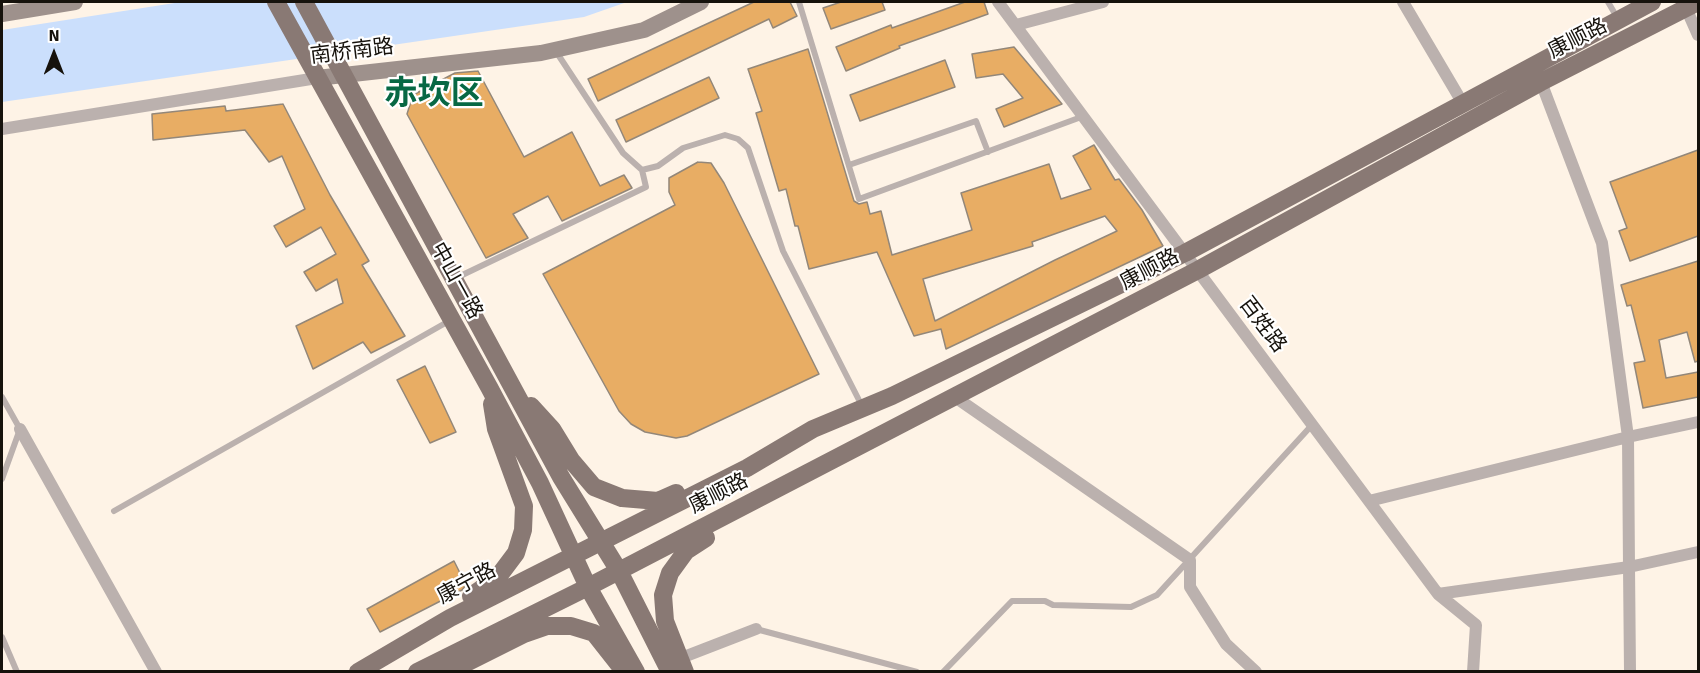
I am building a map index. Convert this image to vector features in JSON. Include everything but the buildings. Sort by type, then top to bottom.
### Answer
[{"type":"main road","name":"中山一路","points":[[276,2],[489,387],[540,483],[588,587],[636,672]]},
{"type":"main road","points":[[304,2],[561,477],[679,667]]},
{"type":"main road","name":"康顺路","points":[[600,541],[747,468],[813,429],[892,396],[1185,253],[1462,102],[1652,2]]},
{"type":"main road","name":"康顺路","points":[[619,571],[1198,270],[1541,82],[1692,5]]},
{"type":"main road","points":[[508,379],[552,429],[572,460],[594,487],[622,498],[658,501],[813,429]]},
{"type":"main road","points":[[356,672],[380,650],[471,597],[498,577],[516,554],[523,530],[524,506],[496,429],[489,387]]},
{"type":"main road","points":[[679,667],[665,621],[663,595],[670,573],[686,551],[728,524],[764,496]]},
{"type":"main road","name":"康宁路","points":[[356,672],[450,618],[600,541]]},
{"type":"main road","points":[[417,672],[619,571]]},
{"type":"main road","points":[[448,672],[524,634],[548,626],[571,626],[594,633],[618,661],[624,672]]},
{"type":"street","points":[[10,9],[75,2]]},
{"type":"street","name":"南桥南路","points":[[2,129],[317,78],[555,50],[644,30],[701,2]]},
{"type":"street","name":"百姓路","points":[[999,2],[1438,594],[1476,625],[1473,672]]},
{"type":"street","points":[[1016,25],[1103,2]]},
{"type":"street","points":[[1403,2],[1462,102]]},
{"type":"street","points":[[1692,5],[1698,35]]},
{"type":"street","points":[[1541,82],[1602,243],[1628,437],[1630,672]]},
{"type":"street","points":[[955,397],[1190,560],[1190,587],[1226,644],[1257,672]]},
{"type":"street","points":[[1369,501],[1698,422]]},
{"type":"street","points":[[20,429],[156,672]]},
{"type":"street","points":[[1438,594],[1629,567],[1698,552]]},
{"type":"street","points":[[679,667],[756,629]]},
{"type":"lane","points":[[799,2],[859,199],[1084,117]]},
{"type":"lane","points":[[1608,2],[1619,20]]},
{"type":"lane","points":[[454,278],[646,187],[642,171],[623,153],[555,50]]},
{"type":"lane","points":[[849,165],[976,121],[988,152]]},
{"type":"lane","points":[[642,171],[658,166],[682,148],[725,135],[738,139],[748,148],[783,251],[863,408]]},
{"type":"lane","points":[[114,511],[452,320]]},
{"type":"lane","points":[[2,397],[20,429],[2,479]]},
{"type":"lane","points":[[943,672],[1012,601],[1045,601],[1053,605],[1131,607],[1157,595],[1312,425]]},
{"type":"lane","points":[[756,629],[917,672]]},
{"type":"lane","points":[[2,637],[18,672]]},
{"type":"water","points":[[181,2],[627,2],[584,17],[2,102],[2,30]]},
{"type":"district","name":"赤坎区","points":[[434,95]]}]
